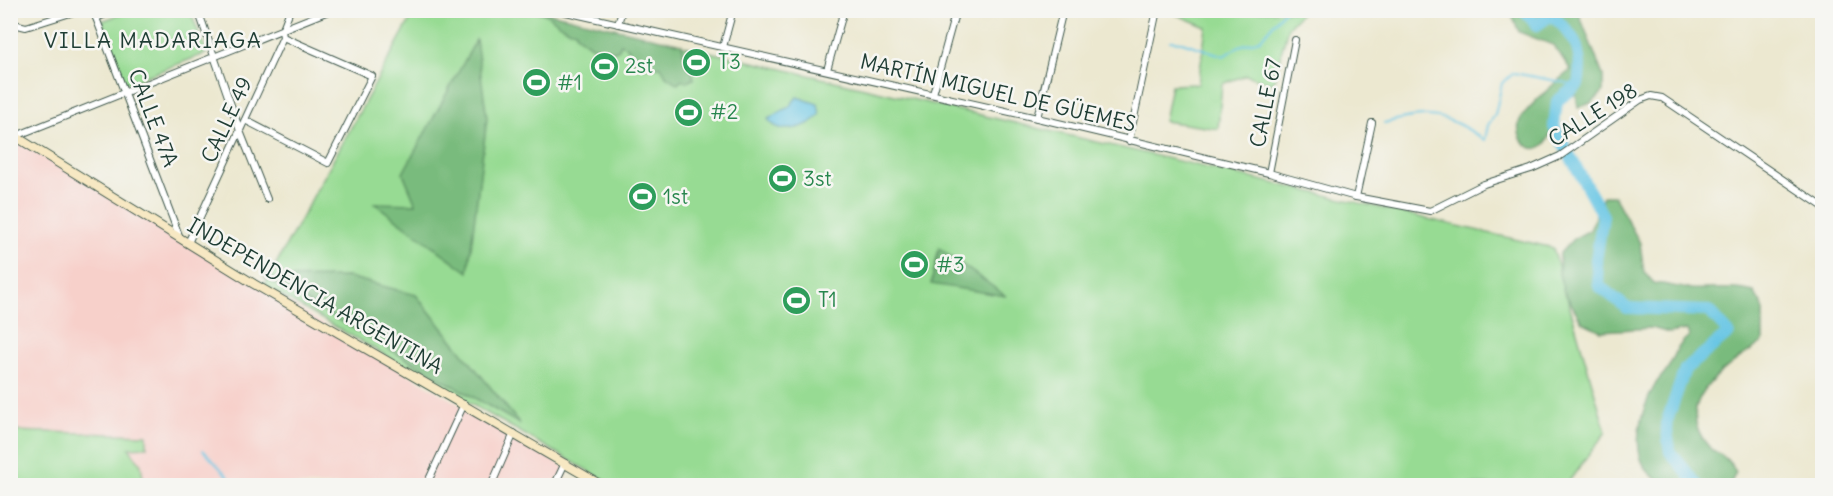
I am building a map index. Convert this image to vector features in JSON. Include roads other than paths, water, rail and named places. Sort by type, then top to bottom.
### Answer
[{"type":"main road","name":"INDEPENDENCIA ARGENTINA","points":[[13,134],[254,284],[603,486]]},
{"type":"street","points":[[10,37],[13,24],[26,27],[80,10]]},
{"type":"street","name":"CALLE 47A","points":[[93,10],[184,240]]},
{"type":"street","points":[[96,18],[116,10]]},
{"type":"street","points":[[198,10],[240,131],[267,199]]},
{"type":"street","name":"CALLE 49","points":[[184,240],[240,131],[290,10]]},
{"type":"street","points":[[13,134],[282,34],[331,10]]},
{"type":"street","name":"MARTÍN MIGUEL DE GÜEMES","points":[[558,10],[1037,118],[1269,173],[1356,197],[1430,211]]},
{"type":"street","points":[[618,24],[622,10]]},
{"type":"street","points":[[723,47],[733,10]]},
{"type":"street","points":[[827,70],[844,10]]},
{"type":"street","points":[[933,94],[956,10]]},
{"type":"street","points":[[1037,118],[1063,10]]},
{"type":"street","points":[[1129,141],[1157,10]]},
{"type":"street","points":[[245,120],[328,163],[372,76],[282,34]]},
{"type":"street","name":"CALLE 67","points":[[1269,173],[1295,40]]},
{"type":"street","name":"CALLE 198","points":[[1430,211],[1484,184],[1531,169],[1572,150],[1640,100],[1651,96],[1662,98],[1822,206]]},
{"type":"street","points":[[1356,197],[1372,123]]},
{"type":"street","points":[[426,486],[464,404]]},
{"type":"street","points":[[491,486],[514,434]]},
{"type":"street","points":[[554,486],[565,463]]},
{"type":"water","points":[[797,97],[818,104],[820,115],[808,124],[794,129],[779,128],[773,125],[768,119],[789,107]]},
{"type":"waterway","points":[[1170,41],[1182,42],[1224,56],[1239,46],[1260,40],[1285,10]]},
{"type":"waterway","points":[[1523,10],[1537,25],[1551,15],[1560,22],[1572,37],[1579,54],[1578,85],[1557,101],[1554,127],[1603,216],[1596,260],[1599,286],[1627,308],[1709,311],[1729,333],[1685,369],[1666,424],[1670,452],[1698,486]]},
{"type":"waterway","points":[[1384,123],[1414,117],[1437,117],[1459,124],[1485,140],[1488,125],[1495,115],[1502,83],[1514,73],[1578,85]]},
{"type":"waterway","points":[[203,450],[237,486]]},
{"type":"place","name":"T3","points":[[697,62]]},
{"type":"place","name":"2st","points":[[604,66]]},
{"type":"place","name":"#1","points":[[536,83]]},
{"type":"place","name":"#2","points":[[689,112]]},
{"type":"place","name":"3st","points":[[782,179]]},
{"type":"place","name":"1st","points":[[642,197]]},
{"type":"place","name":"#3","points":[[915,265]]},
{"type":"place","name":"T1","points":[[797,300]]},
{"type":"district","name":"VILLA MADARIAGA","points":[[153,40]]}]
